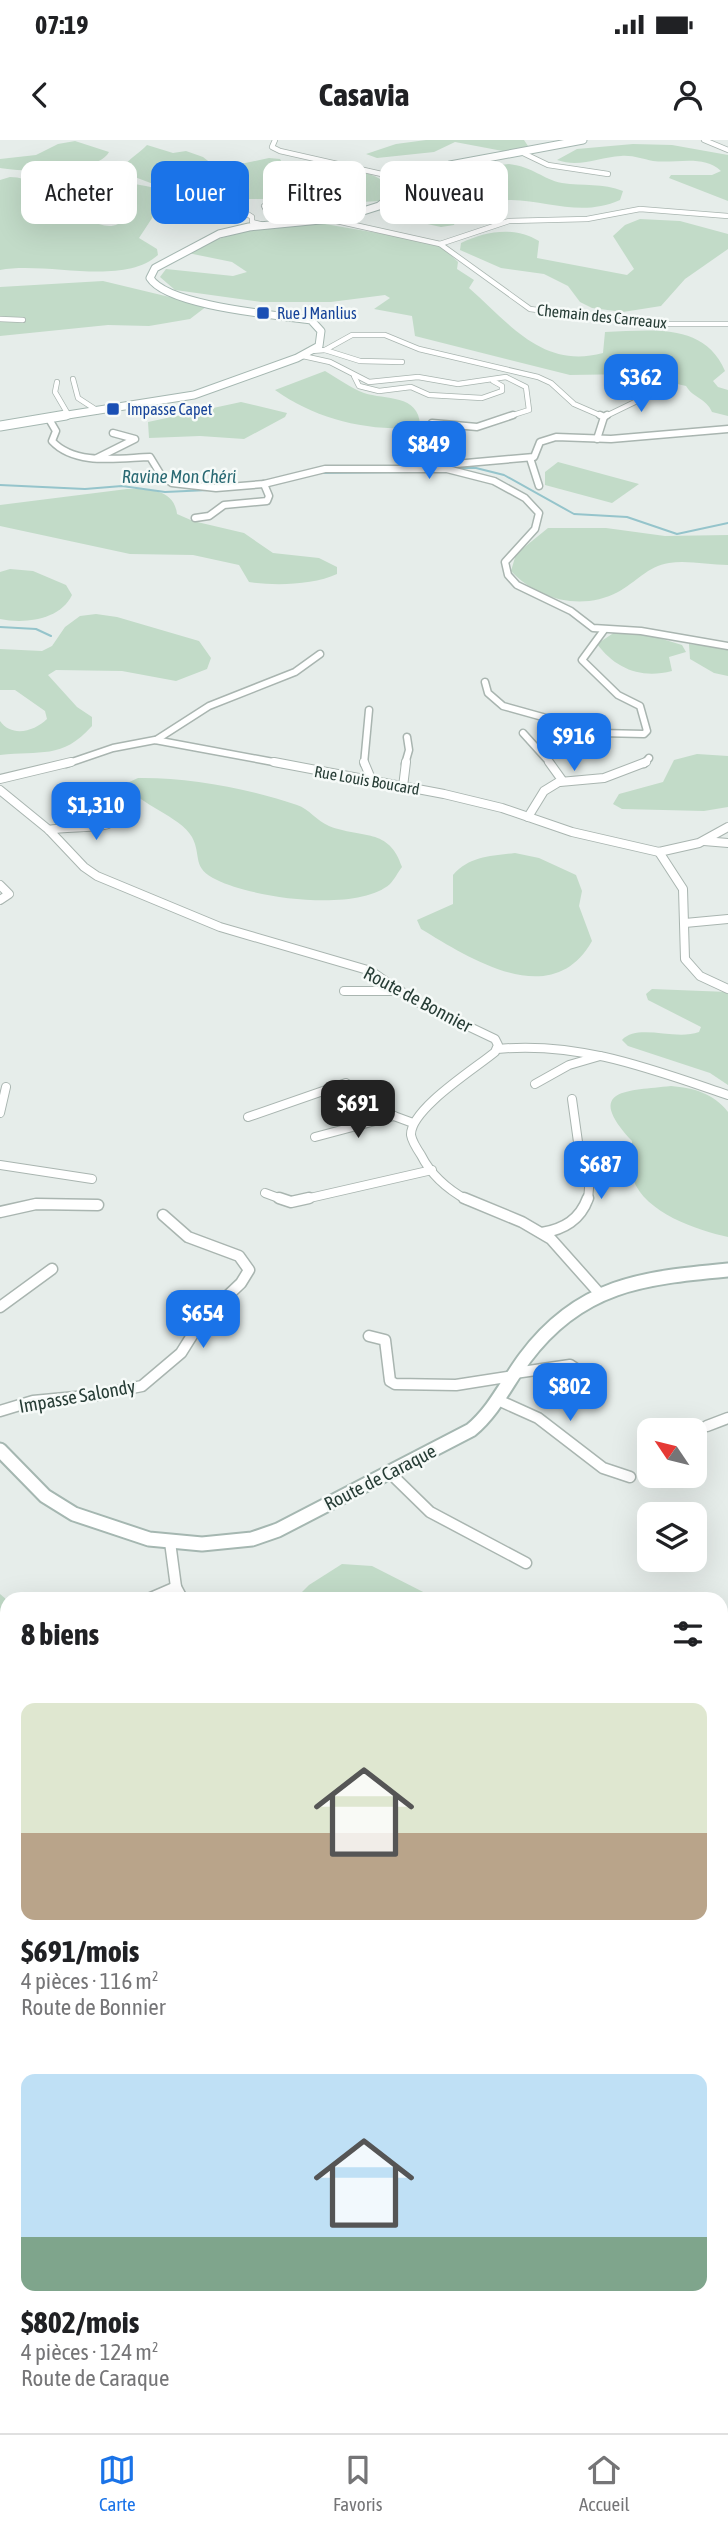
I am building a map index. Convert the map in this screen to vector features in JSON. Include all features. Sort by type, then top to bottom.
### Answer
[{"type":"main road","points":[[472,161],[558,142],[583,140]]},
{"type":"main road","points":[[0,426],[204,392],[303,356],[319,346],[323,332],[320,326],[311,320],[186,299],[155,286],[150,278],[155,268],[219,234],[274,224]]},
{"type":"main road","name":"Route de Caraque","points":[[0,1450],[38,1491],[64,1508],[115,1531],[170,1542],[229,1543],[253,1539],[288,1525],[471,1430],[486,1418],[544,1334],[585,1299],[638,1280],[728,1270]]},
{"type":"street","points":[[275,140],[272,147],[280,150],[380,174]]},
{"type":"street","points":[[704,140],[728,150]]},
{"type":"street","points":[[520,152],[548,165],[608,174]]},
{"type":"street","points":[[440,244],[509,221],[587,219],[640,209],[728,216]]},
{"type":"street","points":[[249,215],[252,222],[264,225]]},
{"type":"street","name":"Chemain des Carreaux","points":[[350,224],[440,244],[530,309],[643,324],[728,324]]},
{"type":"street","points":[[0,320],[23,320]]},
{"type":"street","points":[[326,350],[352,335],[390,336],[419,349],[538,377],[551,383],[574,404],[604,417],[635,403],[634,383]]},
{"type":"street","points":[[312,351],[326,350],[364,362],[402,362]]},
{"type":"street","points":[[303,356],[330,362],[373,382],[404,377],[451,384],[506,377],[524,384],[530,409],[477,427],[432,423]]},
{"type":"street","points":[[354,374],[359,386],[372,390],[411,387],[429,394],[482,398],[502,391],[500,384],[494,380]]},
{"type":"street","points":[[73,379],[78,398],[98,411]]},
{"type":"street","points":[[57,382],[55,392],[69,416]]},
{"type":"street","points":[[597,439],[604,417]]},
{"type":"street","points":[[48,419],[56,431],[52,441],[54,446],[97,458],[150,457],[161,475],[179,485],[216,488],[264,484],[325,469],[429,467],[530,458],[537,456],[540,442],[548,439],[597,439],[728,429]]},
{"type":"street","points":[[97,458],[135,439],[125,434],[113,433]]},
{"type":"street","points":[[530,458],[540,486]]},
{"type":"street","points":[[429,467],[487,478],[524,498],[536,508],[539,522],[505,562],[508,575],[517,585],[572,611],[583,622],[604,630],[641,631],[728,646]]},
{"type":"street","points":[[195,518],[209,516],[224,505],[267,501],[269,496],[264,484]]},
{"type":"street","points":[[485,682],[488,693],[503,706],[600,733],[644,734],[647,731],[640,706],[618,695],[582,660],[604,630]]},
{"type":"street","points":[[155,740],[209,706],[295,672],[320,654]]},
{"type":"street","points":[[369,710],[364,764],[372,781]]},
{"type":"street","points":[[523,733],[539,748],[561,777],[560,782]]},
{"type":"street","points":[[403,787],[402,776],[411,748],[407,737]]},
{"type":"street","name":"Rue Louis Boucard","points":[[0,779],[64,765],[113,748],[155,740],[444,794],[572,832],[659,852],[704,841],[728,827]]},
{"type":"street","points":[[528,817],[544,791],[560,782],[574,783],[620,773],[646,763],[649,758]]},
{"type":"street","name":"Route de Bonnier","points":[[0,790],[49,830],[84,867],[97,876],[220,927],[371,971],[401,991],[491,1037],[497,1043],[497,1049]]},
{"type":"street","points":[[49,830],[76,825],[101,828],[107,824],[107,818]]},
{"type":"street","points":[[704,841],[728,843]]},
{"type":"street","points":[[659,852],[683,889],[685,959],[700,976],[728,989]]},
{"type":"street","points":[[0,885],[9,894],[0,900]]},
{"type":"street","points":[[685,923],[728,919]]},
{"type":"street","points":[[344,991],[401,991]]},
{"type":"street","points":[[599,1293],[555,1242],[542,1233],[455,1196],[432,1170],[411,1137],[413,1124],[443,1093],[497,1049],[545,1044],[601,1056],[728,1095]]},
{"type":"street","points":[[535,1084],[569,1065],[601,1056]]},
{"type":"street","points":[[248,1117],[344,1083],[352,1085],[394,1116],[413,1124]]},
{"type":"street","points":[[0,1113],[6,1087]]},
{"type":"street","points":[[542,1233],[569,1227],[578,1218],[588,1192],[589,1171],[578,1141],[577,1112],[572,1099]]},
{"type":"street","points":[[315,1137],[394,1116]]},
{"type":"street","points":[[0,1165],[36,1168],[92,1179]]},
{"type":"street","points":[[265,1193],[291,1202],[432,1170]]},
{"type":"street","points":[[0,1212],[36,1204],[98,1205]]},
{"type":"street","name":"Impasse Salondy","points":[[0,1411],[33,1401],[97,1395],[142,1386],[181,1353],[206,1315],[241,1283],[249,1270],[246,1261],[228,1251],[186,1237],[163,1215]]},
{"type":"street","points":[[0,1307],[52,1269]]},
{"type":"street","points":[[369,1336],[385,1340],[390,1381],[395,1384],[456,1385],[570,1365],[579,1371],[593,1400]]},
{"type":"street","points":[[498,1400],[538,1418],[603,1468],[631,1477]]},
{"type":"street","points":[[707,1426],[728,1418]]},
{"type":"street","points":[[388,1471],[430,1512],[526,1563]]},
{"type":"street","points":[[170,1542],[179,1592]]},
{"type":"street","points":[[164,1592],[176,1587]]},
{"type":"green space","points":[[426,140],[524,140],[528,146],[508,152],[455,142],[434,152],[377,158],[366,154],[396,144]]},
{"type":"green space","points":[[75,141],[109,152],[98,161],[21,161],[21,170],[0,168],[0,159],[36,155],[58,144]]},
{"type":"green space","points":[[633,144],[672,145],[728,155],[728,201],[669,178],[671,175],[712,175],[721,171],[698,161],[662,162],[625,156],[582,163],[557,160],[577,149]]},
{"type":"green space","points":[[147,145],[173,153],[186,151],[208,161],[151,161],[151,183],[137,178],[137,161],[129,161]]},
{"type":"green space","points":[[269,158],[280,159],[281,161],[263,161],[263,199],[249,199],[249,162]]},
{"type":"green space","points":[[508,164],[562,183],[623,191],[620,200],[592,207],[566,207],[508,200]]},
{"type":"green space","points":[[366,173],[380,179],[380,201],[366,202]]},
{"type":"green space","points":[[10,177],[21,179],[21,224],[137,224],[137,185],[151,187],[151,220],[139,238],[157,249],[158,255],[125,270],[0,270],[0,180]]},
{"type":"green space","points":[[640,219],[680,221],[728,234],[728,249],[685,279],[661,306],[623,312],[592,308],[580,302],[568,286],[544,274],[501,268],[460,250],[461,243],[490,233],[520,233],[539,241],[537,258],[627,275],[634,269],[613,236],[625,225]]},
{"type":"green space","points":[[325,224],[442,246],[458,262],[457,269],[474,280],[469,288],[499,316],[529,340],[563,355],[603,353],[605,332],[657,331],[689,336],[716,355],[725,371],[713,381],[718,387],[728,390],[728,416],[712,412],[686,386],[634,374],[570,375],[415,336],[412,316],[374,309],[390,298],[385,295],[331,302],[261,302],[175,290],[160,277],[166,269],[233,276],[247,272],[232,262],[188,253],[220,238],[289,226]]},
{"type":"green space","points":[[427,224],[454,224],[441,227]]},
{"type":"green space","points":[[103,281],[207,306],[190,319],[149,326],[108,325],[0,336],[0,287]]},
{"type":"green space","points":[[325,371],[364,393],[407,403],[414,408],[420,425],[416,428],[397,428],[342,421],[307,409],[275,390]]},
{"type":"green space","points":[[241,402],[287,413],[285,417],[244,439],[200,436],[149,438],[148,422]]},
{"type":"green space","points":[[558,462],[639,484],[612,503],[545,485],[545,472]]},
{"type":"green space","points":[[127,489],[158,492],[171,499],[177,514],[193,521],[244,533],[273,553],[319,558],[337,567],[337,574],[294,584],[249,582],[239,565],[193,555],[130,554],[0,526],[0,505]]},
{"type":"green space","points":[[548,528],[606,528],[665,536],[728,535],[728,565],[669,563],[642,575],[618,592],[604,598],[590,601],[561,600],[534,589],[511,571],[516,554]]},
{"type":"green space","points":[[10,569],[33,571],[66,585],[72,595],[51,615],[20,621],[0,619],[0,572]]},
{"type":"green space","points":[[96,614],[117,617],[199,641],[211,658],[207,669],[176,681],[122,671],[56,670],[48,675],[77,707],[92,717],[92,726],[81,737],[60,749],[0,755],[0,721],[11,730],[24,731],[47,719],[45,711],[15,690],[0,690],[0,649],[42,651],[52,646],[65,627],[80,616]]},
{"type":"green space","points":[[615,632],[649,635],[682,645],[686,652],[669,657],[672,671],[640,673],[612,660],[597,644]]},
{"type":"green space","points":[[689,644],[728,648],[728,676],[714,673],[690,659]]},
{"type":"green space","points":[[697,754],[728,756],[728,807],[704,811],[622,809],[613,804],[619,794],[663,782],[674,760]]},
{"type":"green space","points":[[138,778],[219,785],[297,805],[329,826],[382,840],[396,854],[402,867],[390,884],[375,893],[354,898],[305,900],[233,887],[204,871],[198,861],[192,837],[186,830],[140,798],[125,784]]},
{"type":"green space","points":[[515,853],[539,858],[576,875],[582,891],[579,906],[592,941],[575,962],[555,973],[534,976],[510,973],[487,965],[421,929],[417,920],[453,904],[453,875],[466,864],[481,858]]},
{"type":"green space","points":[[652,989],[728,992],[728,1085],[710,1073],[628,1046],[622,1040],[637,1033],[679,1035],[699,1032],[701,1027],[648,1000],[646,994]]},
{"type":"green space","points":[[671,1086],[702,1093],[716,1100],[728,1112],[728,1237],[673,1218],[649,1201],[639,1191],[633,1179],[632,1141],[611,1111],[611,1102],[627,1092]]},
{"type":"green space","points":[[342,1564],[372,1566],[423,1592],[302,1592]]},
{"type":"waterway","points":[[457,468],[476,468],[504,475],[574,514],[627,517],[677,534],[728,523]]},
{"type":"waterway","name":"Ravine Mon Chéri","points":[[322,473],[410,472]]},
{"type":"waterway","name":"Ravine Mon Chéri","points":[[0,485],[85,489],[122,486],[165,492],[251,488]]},
{"type":"waterway","points":[[0,627],[36,629],[51,636]]},
{"type":"place","name":"Rue J Manlius","points":[[263,313]]},
{"type":"place","name":"Impasse Capet","points":[[113,409]]}]
